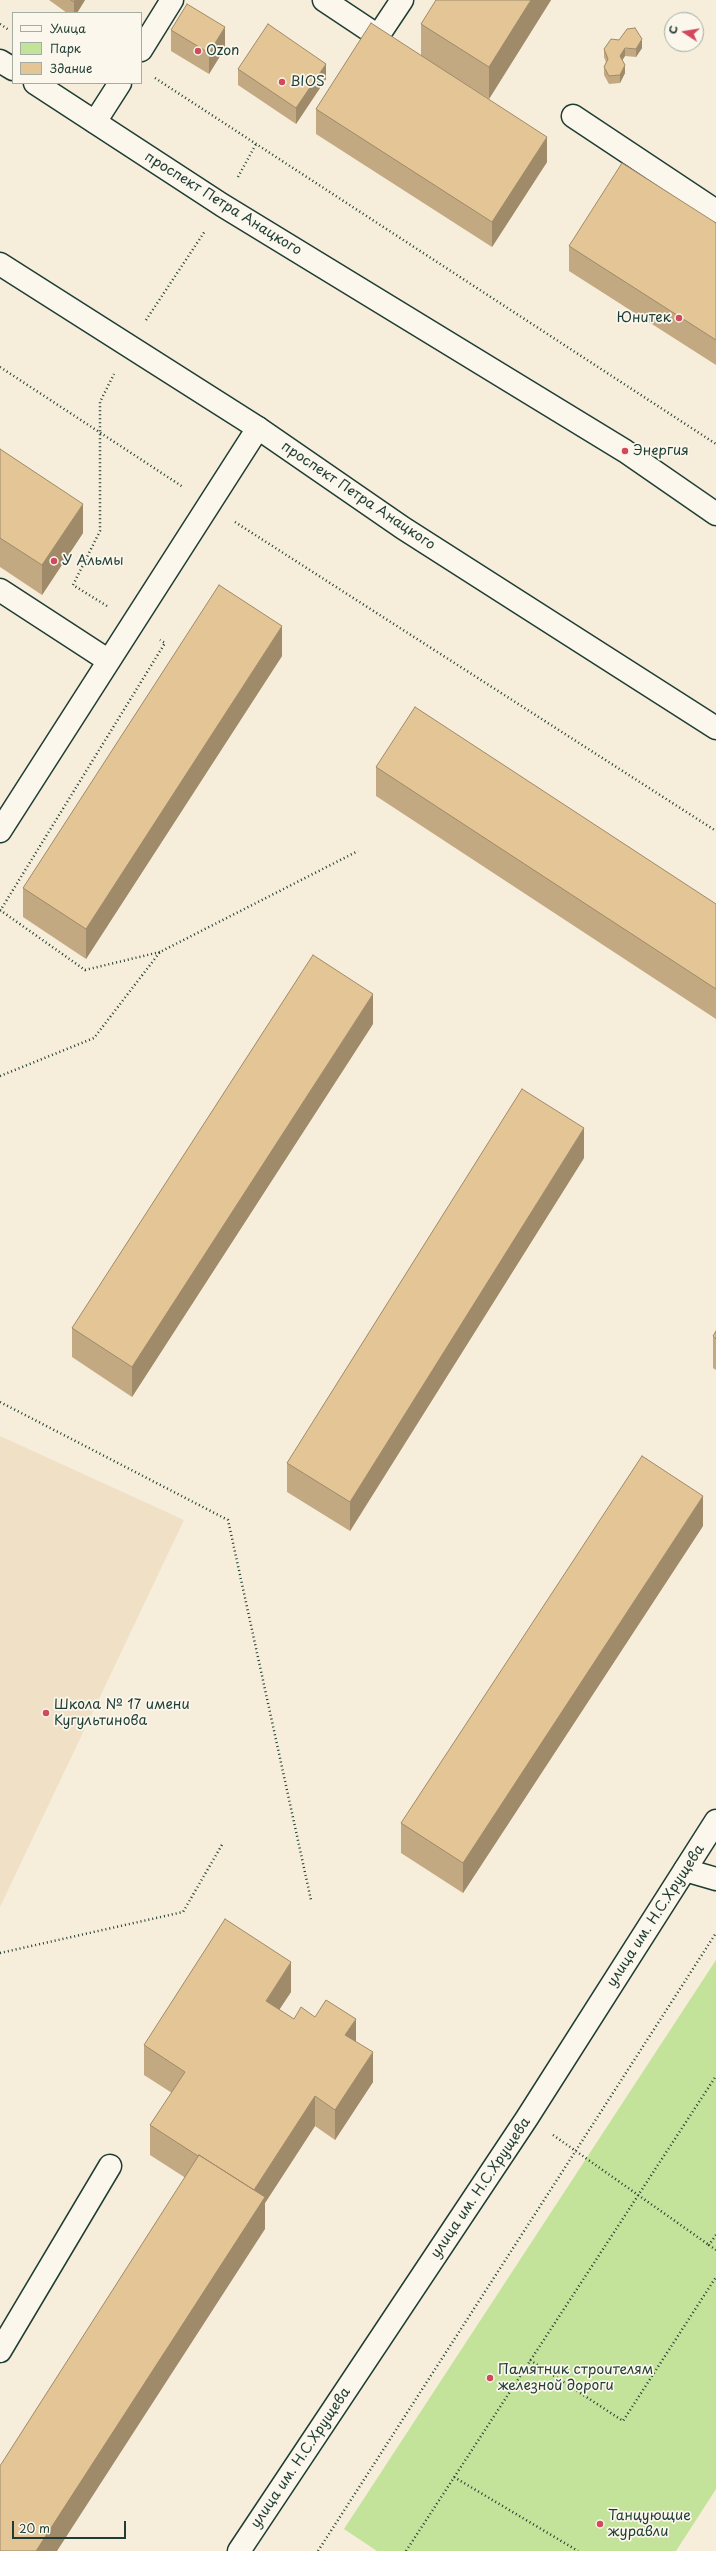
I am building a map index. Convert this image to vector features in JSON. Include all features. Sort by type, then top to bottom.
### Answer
[{"type":"main road","points":[[142,48],[172,0]]},
{"type":"main road","points":[[324,0],[378,36],[402,0]]},
{"type":"main road","points":[[0,60],[12,68]]},
{"type":"main road","name":"проспект Петра Анацкого","points":[[37,84],[222,205],[625,451],[716,514]]},
{"type":"main road","points":[[95,122],[119,84]]},
{"type":"main road","points":[[573,116],[716,211]]},
{"type":"main road","name":"проспект Петра Анацкого","points":[[0,264],[258,428],[404,528],[716,728]]},
{"type":"main road","points":[[0,832],[258,428]]},
{"type":"main road","points":[[0,590],[109,661]]},
{"type":"main road","name":"улица им. Н.С.Хрущева","points":[[239,2551],[528,2118],[716,1822]]},
{"type":"main road","points":[[685,1870],[716,1880]]},
{"type":"main road","points":[[0,2351],[110,2166]]},
{"type":"path","points":[[0,24],[12,31]]},
{"type":"path","points":[[154,78],[716,444]]},
{"type":"path","points":[[128,346],[222,205],[256,144]]},
{"type":"path","points":[[0,367],[209,505],[716,831]]},
{"type":"path","points":[[0,910],[85,970],[160,952],[358,851]]},
{"type":"path","points":[[0,1076],[94,1038],[160,952]]},
{"type":"path","points":[[0,1402],[228,1520],[311,1900]]},
{"type":"path","points":[[0,1953],[183,1912],[223,1843]]},
{"type":"path","points":[[318,2551],[716,1933]]},
{"type":"path","points":[[406,2551],[716,2076]]},
{"type":"path","points":[[528,2118],[639,2194],[716,2250]]},
{"type":"path","points":[[709,2245],[716,2234]]},
{"type":"path","points":[[530,2360],[623,2421],[716,2277]]},
{"type":"path","points":[[454,2477],[578,2551]]},
{"type":"shaded area","name":"Школа № 17 имени Кугультинова","points":[[0,1436],[184,1520],[0,1907]]},
{"type":"green space","points":[[716,1960],[716,2489],[676,2551],[377,2551],[344,2529]]},
{"type":"building","points":[[436,0],[531,0],[489,67],[421,24]]},
{"type":"building","points":[[187,4],[225,27],[209,53],[171,30]]},
{"type":"building","points":[[371,23],[547,137],[492,222],[316,109]]},
{"type":"building","name":"BIOS","points":[[268,24],[326,64],[296,108],[238,69]]},
{"type":"building","points":[[635,28],[642,39],[636,49],[625,48],[620,56],[625,65],[620,75],[609,76],[604,67],[608,59],[604,49],[611,39],[619,40],[627,29]]},
{"type":"building","name":"Юнитек","points":[[622,163],[716,223],[716,340],[569,246]]},
{"type":"building","points":[[0,449],[83,504],[42,565],[0,538]]},
{"type":"building","points":[[219,585],[282,626],[86,929],[23,888]]},
{"type":"building","points":[[415,707],[716,904],[716,989],[376,767]]},
{"type":"building","points":[[313,955],[373,994],[132,1367],[72,1328]]},
{"type":"building","points":[[522,1089],[584,1128],[350,1502],[287,1463]]},
{"type":"building","points":[[716,1331],[716,1339],[713,1336]]},
{"type":"building","points":[[642,1456],[703,1496],[463,1863],[401,1823]]},
{"type":"building","points":[[225,1919],[291,1962],[266,2001],[294,2019],[301,2007],[315,2017],[326,2000],[356,2019],[345,2035],[373,2052],[335,2110],[315,2096],[254,2190],[150,2125],[185,2072],[144,2045]]},
{"type":"building","points":[[199,2155],[265,2197],[36,2551],[0,2551],[0,2466]]},
{"type":"place","name":"Ozon","points":[[198,51]]},
{"type":"place","name":"BIOS","points":[[282,82]]},
{"type":"place","name":"Юнитек","points":[[679,318]]},
{"type":"place","name":"Энергия","points":[[625,451]]},
{"type":"place","name":"У Альмы","points":[[54,561]]},
{"type":"place","name":"Школа № 17 имени Кугультинова","points":[[46,1713]]},
{"type":"place","name":"Памятник строителям железной дороги","points":[[490,2378]]},
{"type":"place","name":"Танцующие журавли","points":[[600,2524]]}]
